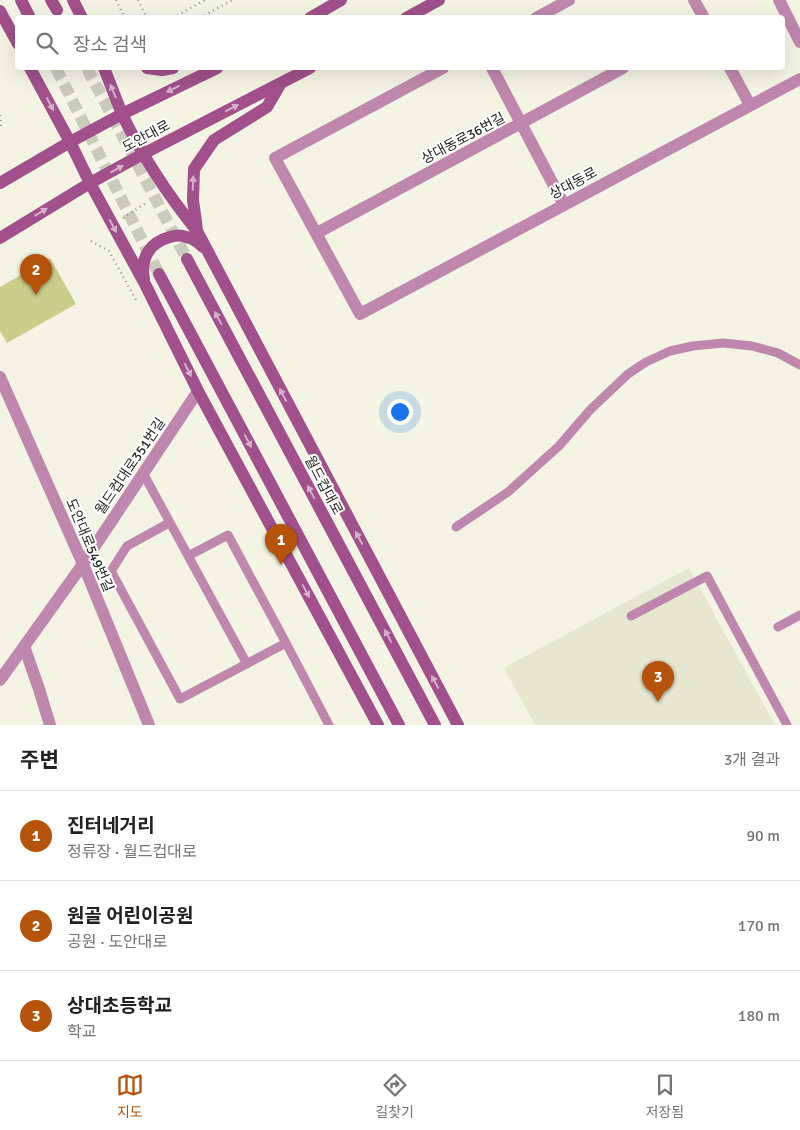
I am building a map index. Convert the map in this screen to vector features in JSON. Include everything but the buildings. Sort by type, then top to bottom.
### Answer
[{"type":"street","points":[[21,0],[28,15]]},
{"type":"street","points":[[73,0],[78,15]]},
{"type":"street","points":[[73,0],[80,15]]},
{"type":"street","points":[[315,15],[341,0]]},
{"type":"street","points":[[412,15],[439,0]]},
{"type":"street","points":[[542,15],[569,0]]},
{"type":"street","points":[[694,0],[702,15]]},
{"type":"street","points":[[778,0],[800,42]]},
{"type":"street","points":[[0,11],[15,39]]},
{"type":"street","points":[[31,70],[146,286],[198,391],[378,725]]},
{"type":"street","points":[[105,70],[122,114],[143,154],[174,203],[197,231],[458,725]]},
{"type":"street","points":[[0,183],[122,114],[213,70]]},
{"type":"street","name":"도안대로","points":[[0,238],[90,183],[306,70]]},
{"type":"street","points":[[316,234],[276,158],[439,70]]},
{"type":"street","points":[[493,70],[564,205]]},
{"type":"street","name":"상대동로36번길","points":[[316,234],[619,70]]},
{"type":"street","points":[[731,70],[750,105]]},
{"type":"street","name":"상대동로","points":[[316,234],[360,314],[800,79]]},
{"type":"street","points":[[197,231],[193,200],[194,169],[214,140],[267,107],[281,83]]},
{"type":"street","points":[[146,286],[143,268],[144,260],[151,248],[162,239],[176,235],[185,236],[195,240],[208,252]]},
{"type":"street","name":"월드컵대로","points":[[187,259],[435,725]]},
{"type":"street","points":[[159,274],[399,725]]},
{"type":"street","name":"도안대로549번길","points":[[0,378],[83,564],[149,725]]},
{"type":"street","name":"월드컵대로351번길","points":[[0,680],[83,564],[198,391]]},
{"type":"street","points":[[24,646],[50,725]]},
{"type":"lane","points":[[456,527],[508,492],[559,446],[590,410],[628,374],[654,358],[670,351],[693,346],[723,344],[752,346],[778,353],[800,365]]},
{"type":"lane","points":[[142,473],[247,664]]},
{"type":"lane","points":[[169,523],[127,546],[111,571],[180,700],[286,643]]},
{"type":"lane","points":[[188,556],[228,535],[330,725]]},
{"type":"lane","points":[[631,616],[707,576],[787,725]]},
{"type":"lane","points":[[778,627],[800,615]]},
{"type":"path","points":[[116,0],[124,15]]},
{"type":"path","points":[[138,0],[146,15]]},
{"type":"path","points":[[178,15],[206,0]]},
{"type":"path","points":[[205,15],[232,0]]},
{"type":"path","points":[[0,115],[1,126]]},
{"type":"path","points":[[118,222],[146,202]]},
{"type":"path","points":[[91,241],[109,251],[138,303]]},
{"type":"shaded area","points":[[689,568],[775,725],[535,725],[504,668]]},
{"type":"green space","points":[[50,258],[76,304],[7,343],[0,331],[0,287]]},
{"type":"tunnel","points":[[57,70],[159,274]]},
{"type":"tunnel","points":[[88,70],[187,259]]},
{"type":"place","name":"원골 어린이공원","points":[[36,295]]},
{"type":"place","name":"진터네거리","points":[[281,565]]},
{"type":"place","name":"상대초등학교","points":[[658,702]]}]
